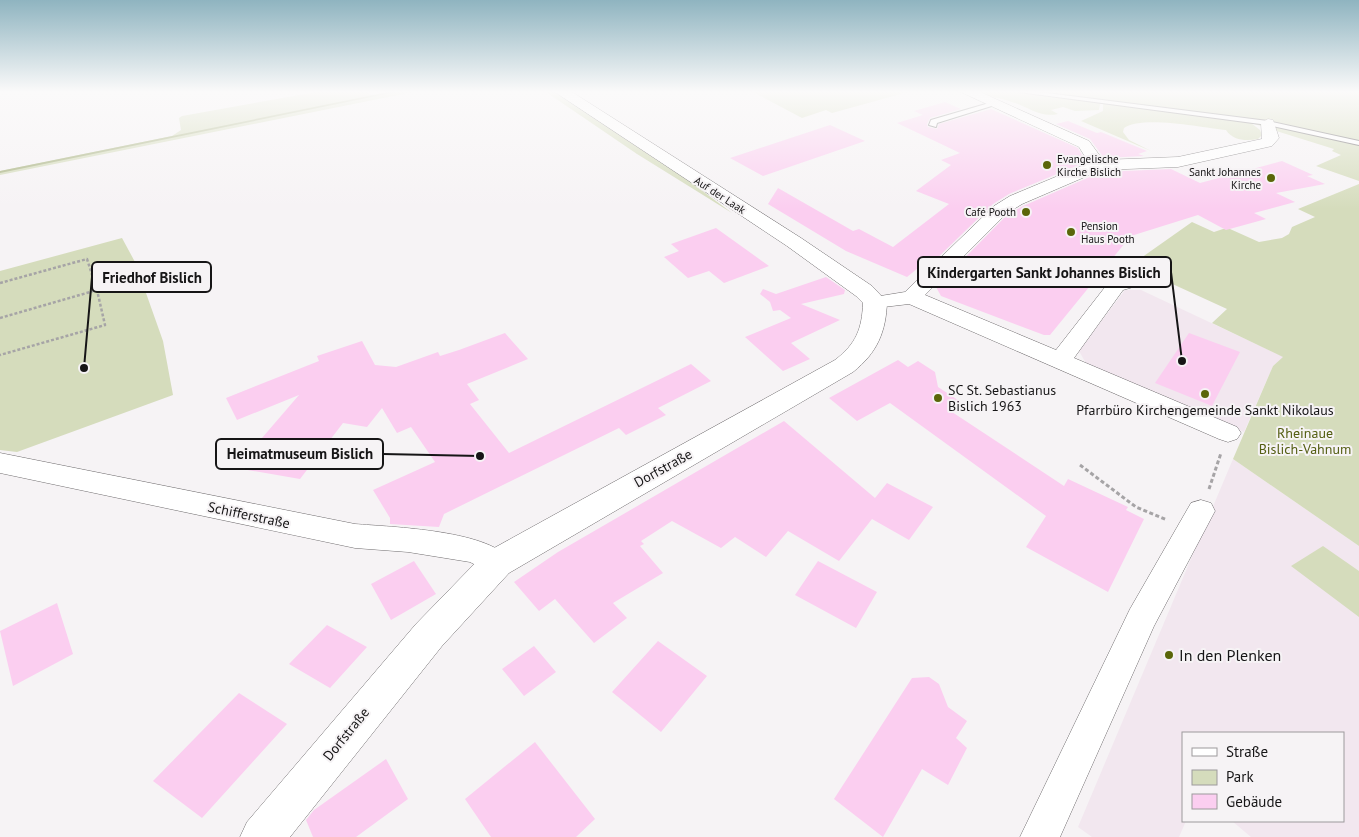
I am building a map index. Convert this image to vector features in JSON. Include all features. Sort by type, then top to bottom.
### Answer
[{"type":"main road","name":"Auf der Laak","points":[[622,131],[794,242],[864,291],[874,302]]},
{"type":"main road","name":"Dorfstraße","points":[[262,837],[429,635],[497,563],[859,356],[874,331],[874,302]]},
{"type":"street","points":[[1056,131],[1084,144],[1098,165]]},
{"type":"street","points":[[911,297],[1000,210],[1016,200],[1098,165],[1174,162],[1270,141],[1270,131]]},
{"type":"street","points":[[1060,360],[1116,286],[1140,279]]},
{"type":"street","points":[[874,302],[911,297],[1228,434]]},
{"type":"street","name":"Schifferstraße","points":[[0,463],[355,536],[408,540],[476,551],[497,563]]},
{"type":"street","points":[[1040,837],[1142,619],[1196,521]]},
{"type":"lane","points":[[1305,131],[1359,143]]},
{"type":"path","points":[[0,283],[87,259],[97,290],[104,325],[0,356]]},
{"type":"path","points":[[0,318],[97,290]]},
{"type":"path","points":[[1080,465],[1136,507],[1196,521],[1228,434]]},
{"type":"shaded area","points":[[1125,290],[1141,290],[1284,357],[1273,366],[1244,432],[1087,365],[1079,351]]},
{"type":"shaded area","points":[[1233,459],[1359,546],[1359,837],[1251,837],[1233,822],[1344,822],[1344,732],[1182,732],[1182,822],[1186,822],[1179,837],[1092,837],[1078,827]]},
{"type":"green space","points":[[179,131],[219,131],[0,175],[0,171],[172,136]]},
{"type":"green space","points":[[603,131],[613,131],[692,183],[732,213]]},
{"type":"green space","points":[[1104,131],[1123,131],[1129,140],[1151,151]]},
{"type":"green space","points":[[1227,131],[1260,131],[1262,135],[1258,139],[1249,140],[1236,138]]},
{"type":"green space","points":[[1277,131],[1359,131],[1359,181],[1316,166],[1341,155],[1332,151],[1334,149]]},
{"type":"green space","name":"Rheinaue Bislich-Vahnum","points":[[1359,184],[1359,546],[1233,459],[1273,366],[1283,357],[1212,323],[1227,309],[1131,265],[1192,222],[1214,232],[1230,229],[1259,242],[1282,238],[1289,234],[1292,227],[1315,217],[1298,209]]},
{"type":"green space","points":[[122,238],[135,262],[163,341],[173,395],[17,452],[0,450],[0,271]]},
{"type":"green space","points":[[1323,546],[1359,571],[1359,617],[1291,566]]},
{"type":"building","points":[[812,131],[843,131],[865,141],[763,176],[730,158]]},
{"type":"building","points":[[914,131],[1040,131],[1078,148],[1086,162],[1009,194],[993,204],[926,269],[923,264],[907,277],[846,251],[768,204],[778,188],[853,231],[859,229],[893,247],[949,204],[916,191],[951,165],[941,160],[960,153]]},
{"type":"building","points":[[1072,131],[1101,132],[1147,151],[1138,154],[1144,156],[1104,158],[1090,139]]},
{"type":"building","points":[[1282,161],[1313,175],[1307,176],[1325,184],[1276,193],[1295,202],[1254,213],[1266,219],[1226,230],[1198,215],[1118,240],[1125,243],[1050,335],[1044,335],[941,296],[936,287],[1007,215],[1023,206],[1101,172],[1171,169],[1200,183]]},
{"type":"building","points":[[716,228],[769,266],[724,283],[709,271],[688,278],[664,257],[679,251],[671,244]]},
{"type":"building","points":[[826,277],[845,290],[844,294],[801,304],[840,320],[791,343],[810,359],[783,371],[745,337],[791,318],[780,310],[773,311],[770,302],[760,294],[763,289],[776,294]]},
{"type":"building","points":[[505,333],[528,359],[467,384],[479,400],[470,404],[509,453],[691,364],[711,381],[658,408],[666,415],[626,435],[619,428],[444,514],[439,527],[390,524],[390,518],[373,490],[435,462],[411,427],[397,433],[382,408],[367,427],[343,423],[300,479],[236,468],[299,395],[237,420],[226,398],[319,361],[317,356],[362,341],[375,365],[396,367],[438,352],[440,356]]},
{"type":"building","points":[[1189,333],[1240,352],[1212,406],[1155,383]]},
{"type":"building","points":[[898,360],[908,367],[918,361],[935,372],[938,387],[961,402],[949,410],[1064,486],[1068,479],[1128,507],[1126,510],[1144,519],[1108,592],[1026,547],[1046,516],[890,403],[857,421],[829,398]]},
{"type":"building","points":[[784,421],[875,498],[887,483],[933,507],[909,540],[872,519],[839,561],[788,531],[766,557],[735,537],[721,548],[672,521],[641,541],[644,544],[640,546],[663,573],[613,603],[627,618],[594,643],[555,599],[539,611],[514,582],[558,552]]},
{"type":"building","points":[[414,561],[436,594],[391,620],[371,584]]},
{"type":"building","points":[[818,561],[877,592],[856,628],[795,595]]},
{"type":"building","points":[[57,603],[73,654],[13,686],[0,631]]},
{"type":"building","points":[[327,625],[367,647],[330,688],[289,664]]},
{"type":"building","points":[[658,641],[707,676],[661,732],[612,692]]},
{"type":"building","points":[[534,646],[556,672],[524,696],[502,669]]},
{"type":"building","points":[[929,677],[939,684],[948,707],[967,721],[956,738],[967,748],[948,785],[922,769],[883,837],[834,799],[912,678]]},
{"type":"building","points":[[239,693],[287,724],[202,818],[153,781]]},
{"type":"building","points":[[535,742],[595,819],[576,837],[491,837],[465,799]]},
{"type":"building","points":[[386,759],[408,799],[356,837],[313,837],[306,820],[314,810]]},
{"type":"waterway","points":[[0,172],[202,131]]},
{"type":"place","name":"Evangelische Kirche Bislich","points":[[1047,165]]},
{"type":"place","name":"Sankt Johannes Kirche","points":[[1271,178]]},
{"type":"place","name":"Café Pooth","points":[[1026,212]]},
{"type":"place","name":"Pension Haus Pooth","points":[[1071,232]]},
{"type":"place","name":"Kindergarten Sankt Johannes Bislich","points":[[1182,361]]},
{"type":"place","name":"Friedhof Bislich","points":[[84,368]]},
{"type":"place","name":"Pfarrbüro Kirchengemeinde Sankt Nikolaus","points":[[1205,394]]},
{"type":"place","name":"SC St. Sebastianus Bislich 1963","points":[[938,398]]},
{"type":"place","name":"Heimatmuseum Bislich","points":[[480,456]]},
{"type":"place","name":"In den Plenken","points":[[1169,655]]}]
